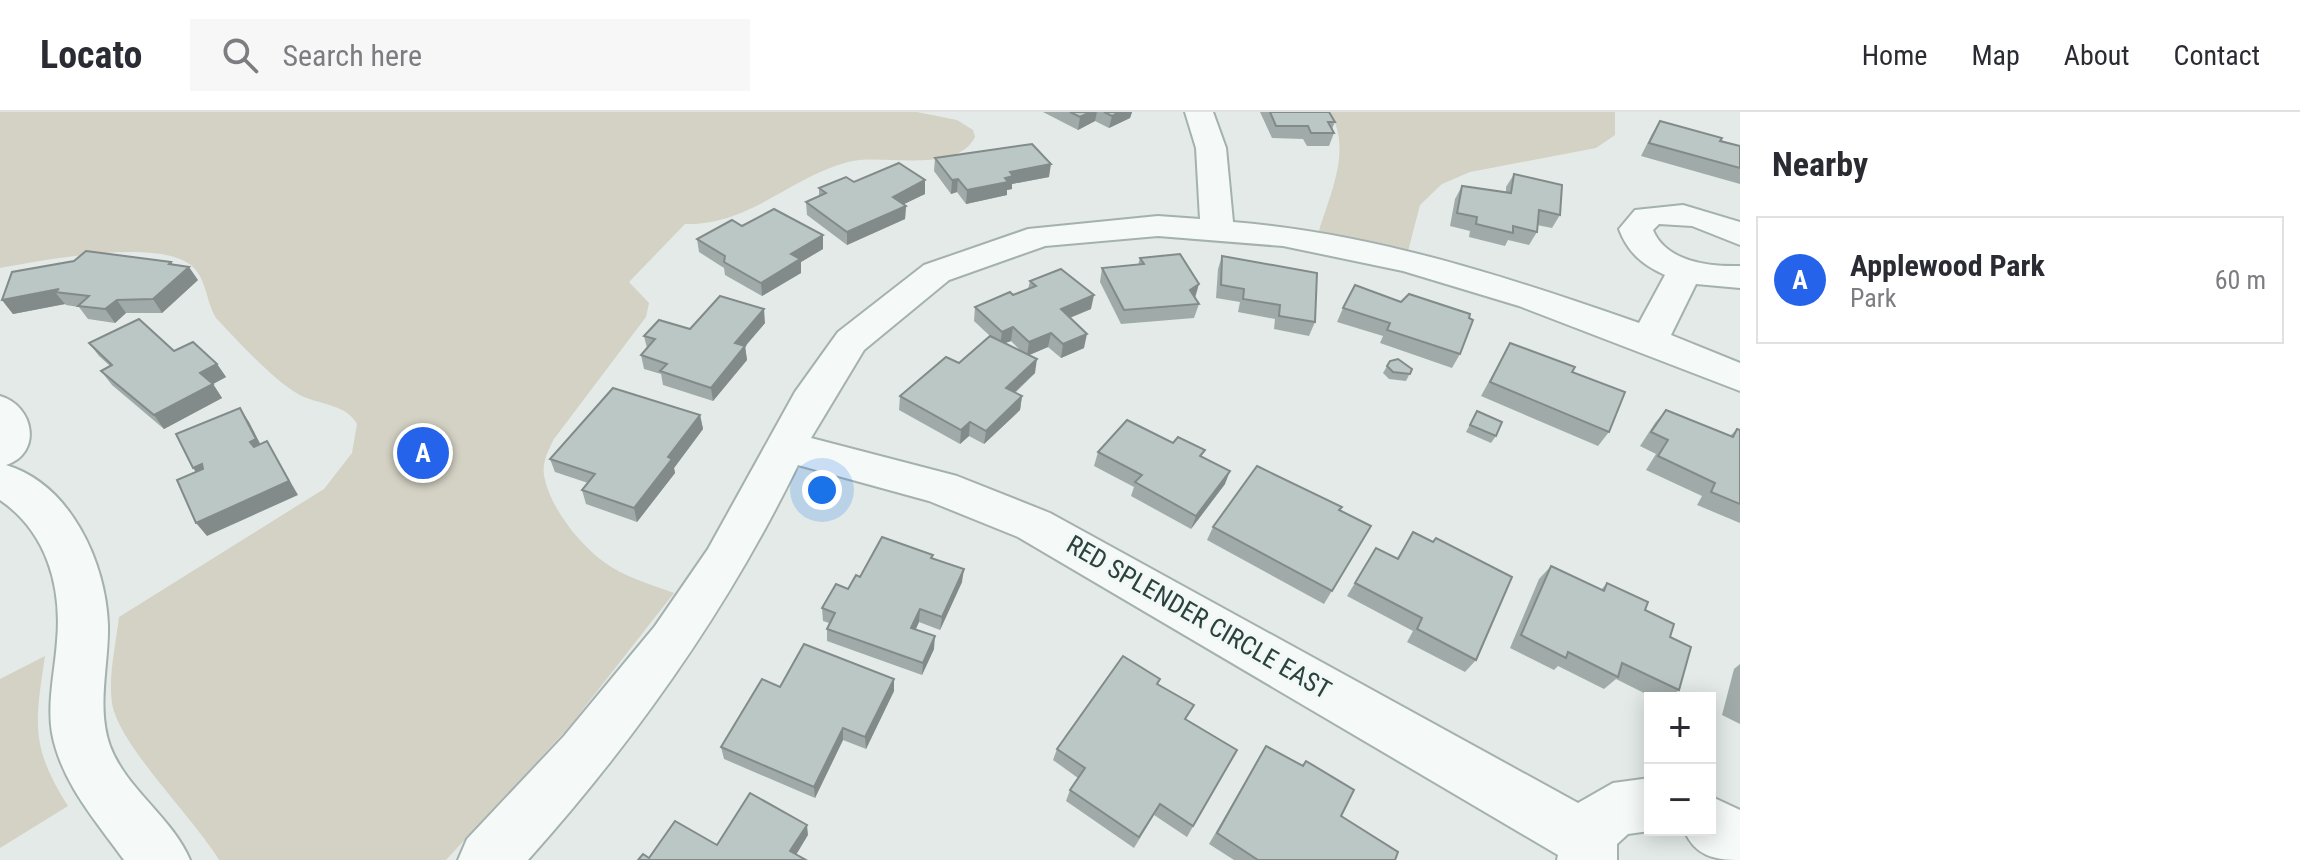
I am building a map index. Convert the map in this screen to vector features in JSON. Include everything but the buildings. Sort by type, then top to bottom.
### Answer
[{"type":"street","points":[[1199,112],[1211,148],[1217,225]]},
{"type":"street","points":[[1740,235],[1712,221],[1655,214],[1641,220],[1636,234],[1645,247],[1686,269],[1712,276],[1740,277]]},
{"type":"street","points":[[488,860],[595,740],[683,625],[727,558],[822,383],[851,341],[889,304],[940,271],[1005,244],[1082,227],[1149,222],[1217,225],[1327,242],[1413,263],[1528,297],[1740,378]]},
{"type":"street","points":[[1649,341],[1686,269]]},
{"type":"street","points":[[0,410],[8,417],[11,430],[0,451]]},
{"type":"street","name":"RED SPLENDER CIRCLE EAST","points":[[788,447],[941,488],[1047,531],[1588,850],[1593,827],[1614,809],[1644,806]]},
{"type":"street","points":[[0,479],[19,489],[42,510],[75,567],[83,624],[76,721],[84,753],[160,860]]},
{"type":"street","points":[[1716,828],[1740,844]]},
{"type":"shaded area","points":[[0,112],[917,112],[957,120],[973,130],[975,137],[965,149],[952,156],[848,162],[730,217],[685,224],[629,282],[649,303],[646,317],[554,439],[545,461],[544,475],[559,511],[575,535],[594,554],[620,572],[674,593],[569,727],[446,860],[219,860],[142,760],[117,720],[111,682],[119,617],[324,489],[352,453],[357,424],[339,408],[298,394],[266,369],[216,318],[198,273],[179,259],[157,254],[101,253],[0,268]]},
{"type":"shaded area","points":[[1329,112],[1615,112],[1615,135],[1596,148],[1470,172],[1442,184],[1420,205],[1408,251],[1319,231],[1339,155],[1336,126]]},
{"type":"shaded area","points":[[45,656],[38,734],[47,767],[68,806],[0,848],[0,679]]},
{"type":"place","name":"Applewood Park","points":[[423,453]]}]
